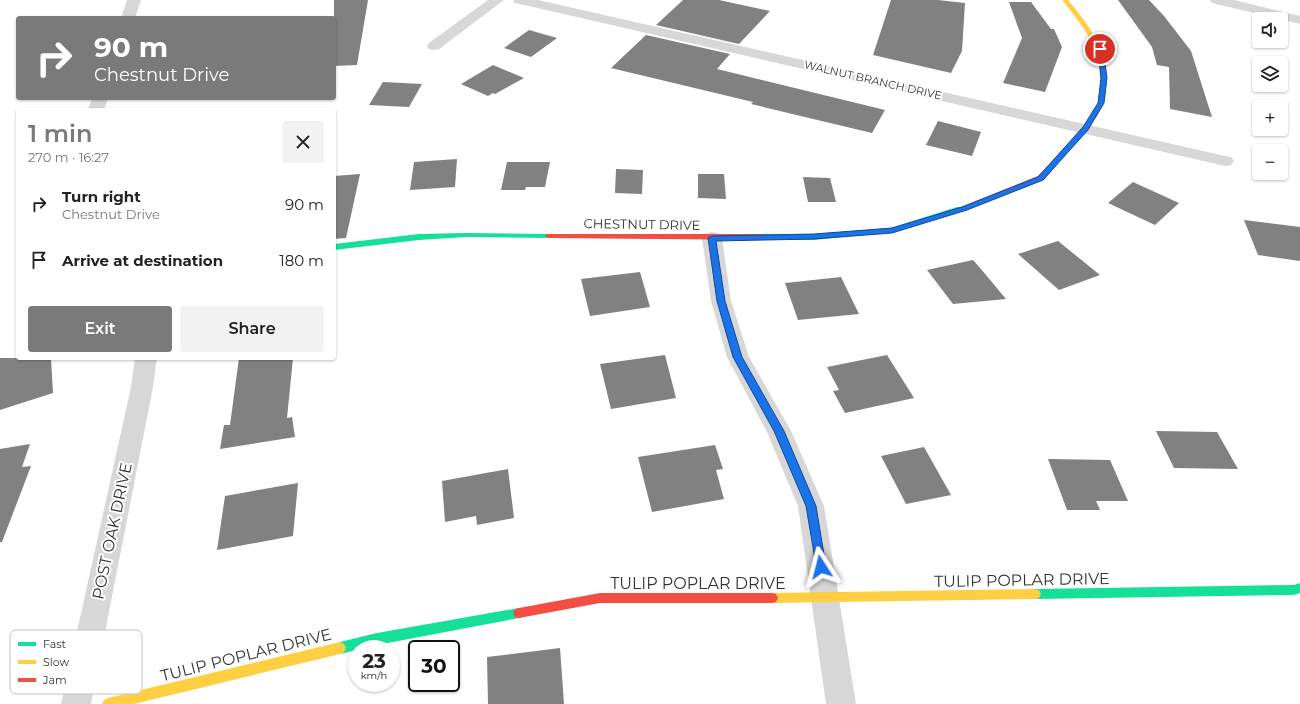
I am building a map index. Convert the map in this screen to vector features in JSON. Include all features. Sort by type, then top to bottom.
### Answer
[{"type":"street","points":[[129,16],[134,0]]},
{"type":"street","points":[[434,46],[497,0]]},
{"type":"street","name":"WALNUT BRANCH DRIVE","points":[[520,0],[1086,128],[1225,161]]},
{"type":"street","name":"CHESTNUT DRIVE","points":[[336,247],[419,236],[466,235],[712,238],[814,237],[892,230],[965,208],[1040,178],[1086,128],[1101,103],[1104,78],[1100,49],[1082,20],[1065,0]]},
{"type":"street","points":[[1217,0],[1300,20]]},
{"type":"street","points":[[712,238],[721,301],[738,357],[779,431],[811,506],[841,704]]},
{"type":"street","name":"POST OAK DRIVE","points":[[91,630],[142,387],[146,360]]},
{"type":"street","name":"TULIP POPLAR DRIVE","points":[[108,704],[377,639],[600,598],[826,598],[1294,590],[1300,588]]},
{"type":"street","name":"POST OAK DRIVE","points":[[76,704],[78,694]]},
{"type":"building","points":[[334,0],[368,0],[357,65],[336,66],[336,16],[334,16]]},
{"type":"building","points":[[683,0],[719,0],[770,11],[739,44],[656,25]]},
{"type":"building","points":[[891,0],[938,0],[965,3],[962,51],[951,73],[873,55]]},
{"type":"building","points":[[1118,0],[1149,0],[1164,16],[1191,51],[1212,117],[1170,109],[1169,67],[1157,65],[1152,47]]},
{"type":"building","points":[[1009,2],[1031,2],[1051,29],[1054,29],[1062,47],[1045,92],[1003,83],[1022,38]]},
{"type":"building","points":[[529,30],[557,38],[531,57],[504,48]]},
{"type":"building","points":[[646,35],[730,54],[717,69],[885,110],[872,133],[751,104],[753,102],[611,68]]},
{"type":"building","points":[[493,65],[524,78],[495,94],[493,93],[488,96],[461,84]]},
{"type":"building","points":[[383,82],[422,84],[409,107],[369,105]]},
{"type":"building","points":[[938,121],[981,132],[972,156],[926,145]]},
{"type":"building","points":[[457,159],[455,187],[410,190],[414,162]]},
{"type":"building","points":[[507,162],[550,162],[545,187],[526,187],[525,190],[501,190]]},
{"type":"building","points":[[616,169],[643,170],[642,194],[615,193]]},
{"type":"building","points":[[360,174],[346,238],[336,239],[336,176]]},
{"type":"building","points":[[698,174],[724,174],[726,199],[698,198]]},
{"type":"building","points":[[803,177],[830,178],[836,202],[808,202]]},
{"type":"building","points":[[1133,182],[1179,203],[1155,225],[1108,203]]},
{"type":"building","points":[[1244,220],[1300,227],[1300,261],[1258,255]]},
{"type":"building","points":[[1058,241],[1100,275],[1059,290],[1018,254]]},
{"type":"building","points":[[973,260],[1006,299],[953,304],[927,270]]},
{"type":"building","points":[[640,272],[650,307],[590,316],[581,279]]},
{"type":"building","points":[[841,277],[859,314],[798,320],[785,283]]},
{"type":"building","points":[[665,355],[676,398],[611,409],[600,364]]},
{"type":"building","points":[[887,355],[914,398],[845,413],[833,391],[839,390],[827,367]]},
{"type":"building","points":[[0,358],[16,358],[16,360],[51,360],[53,393],[0,410]]},
{"type":"building","points":[[239,360],[293,360],[287,418],[292,417],[295,437],[220,449],[224,425],[230,425]]},
{"type":"building","points":[[1156,431],[1217,432],[1238,469],[1174,468]]},
{"type":"building","points":[[30,444],[22,467],[31,466],[2,542],[0,542],[0,449]]},
{"type":"building","points":[[715,445],[723,469],[716,470],[724,499],[652,512],[638,457]]},
{"type":"building","points":[[924,447],[951,495],[906,504],[881,456]]},
{"type":"building","points":[[1048,459],[1110,460],[1128,501],[1096,501],[1100,510],[1067,510]]},
{"type":"building","points":[[508,469],[514,518],[477,525],[476,516],[445,522],[442,481]]},
{"type":"building","points":[[298,483],[293,536],[217,550],[225,496]]},
{"type":"building","points":[[560,648],[564,704],[488,704],[487,657]]},
{"type":"traffic: fast","points":[[763,237],[814,237],[892,230],[960,209]]},
{"type":"traffic: fast","points":[[336,247],[419,237],[466,235],[549,236]]},
{"type":"traffic: fast","points":[[1035,594],[1294,590],[1300,588]]},
{"type":"traffic: fast","points":[[340,648],[377,639],[519,613]]},
{"type":"traffic: slow","points":[[1065,0],[1081,19],[1094,39],[1099,49],[1103,73],[1101,102],[1089,122],[1067,149]]},
{"type":"traffic: slow","points":[[772,598],[1035,594]]},
{"type":"traffic: slow","points":[[108,704],[340,648]]},
{"type":"traffic: jam","points":[[960,209],[1041,178],[1067,149]]},
{"type":"traffic: jam","points":[[549,236],[763,237]]},
{"type":"traffic: jam","points":[[519,613],[600,598],[772,598]]},
{"type":"route","points":[[821,567],[811,506],[779,431],[738,357],[721,301],[712,238],[814,237],[892,230],[965,208],[1040,178],[1086,128],[1101,103],[1104,78],[1100,49]]}]
